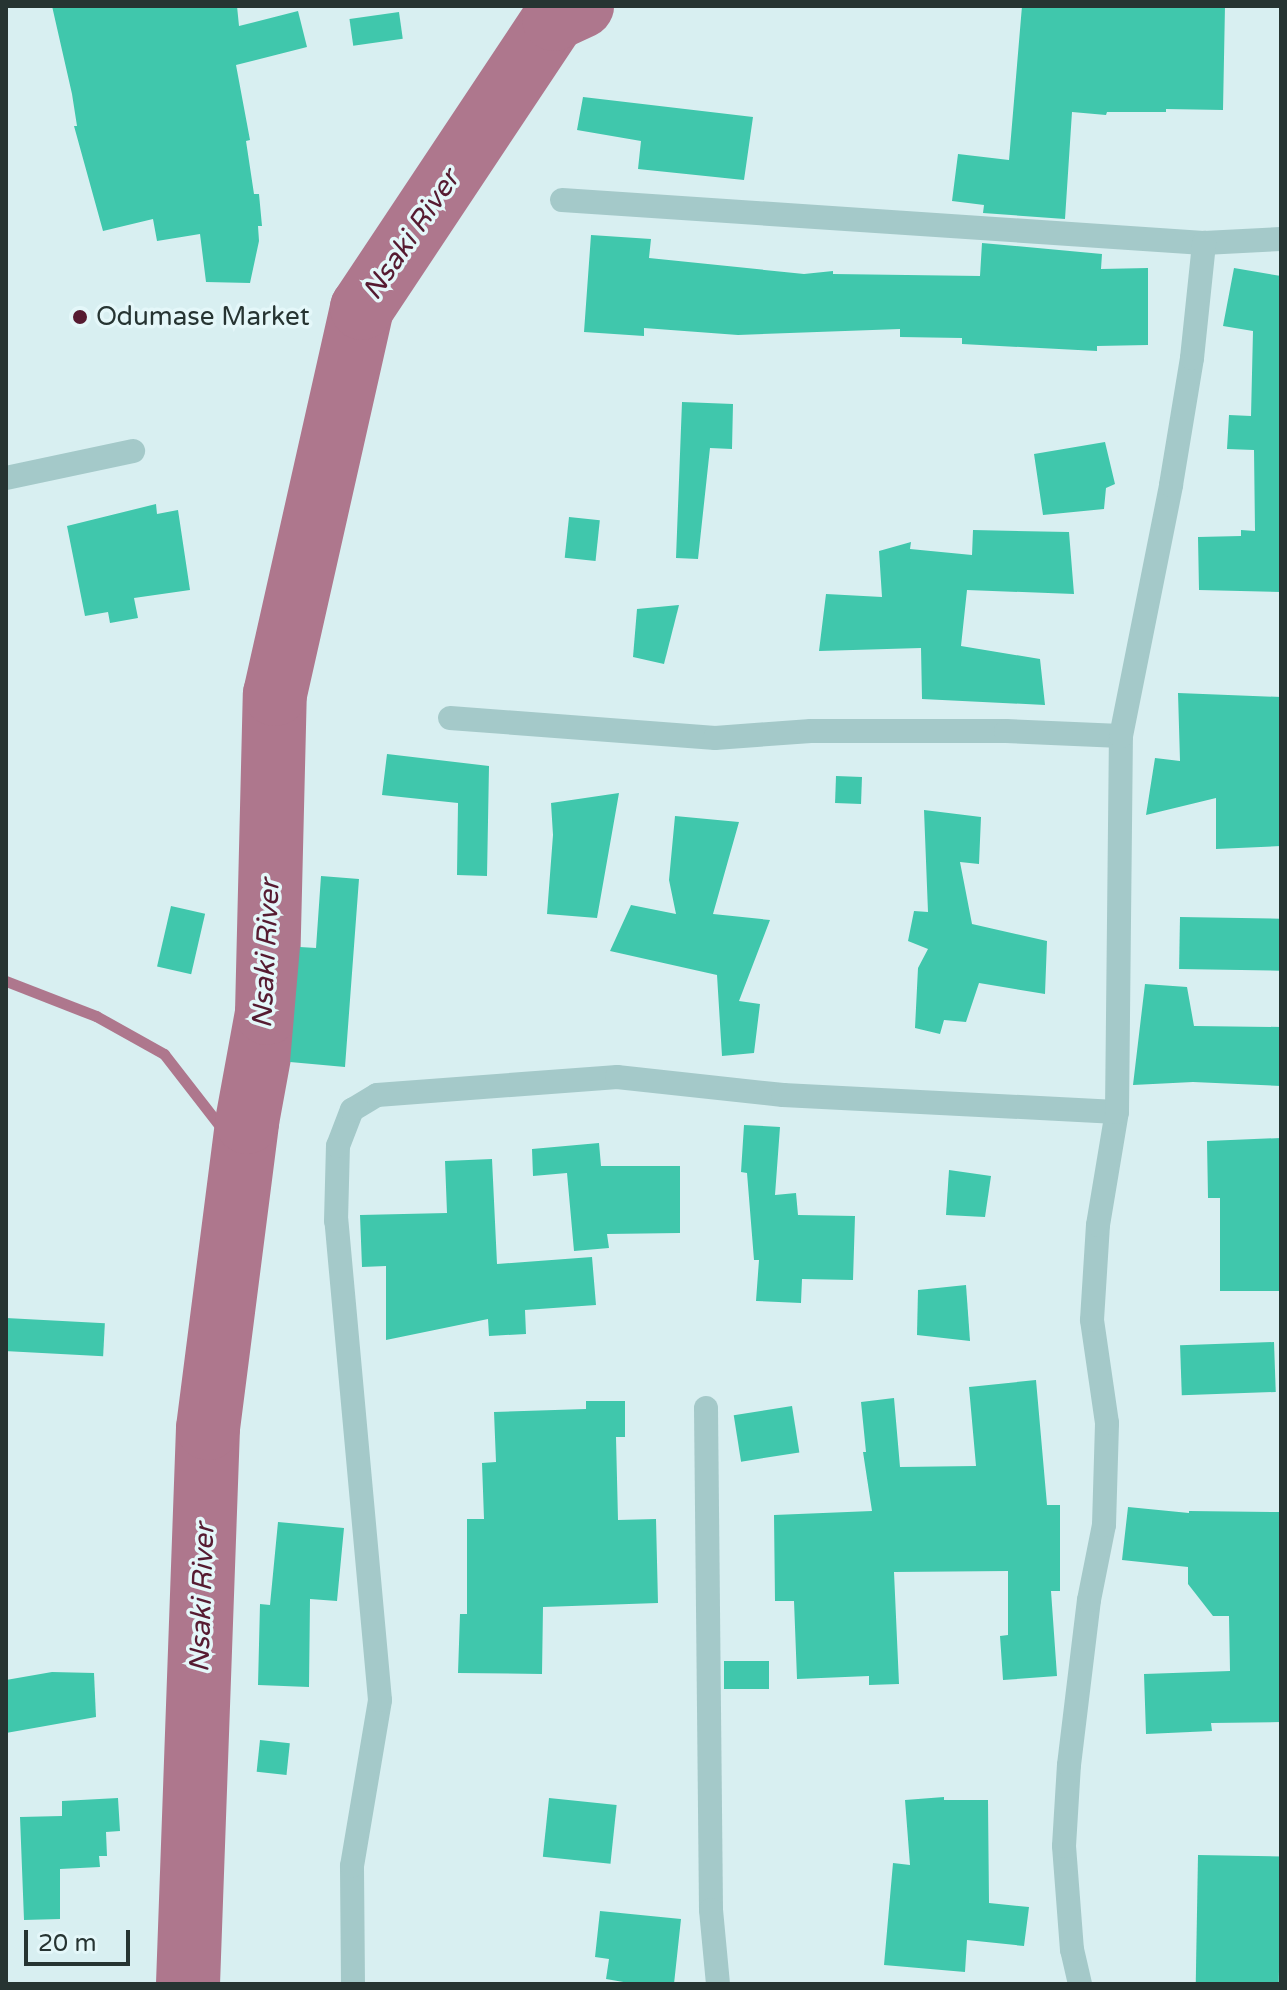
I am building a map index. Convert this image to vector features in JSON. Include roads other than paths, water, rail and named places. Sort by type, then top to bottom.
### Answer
[{"type":"street","points":[[562,200],[1204,243],[1281,239]]},
{"type":"street","points":[[1080,1984],[1072,1950],[1064,1846],[1069,1765],[1089,1600],[1104,1525],[1107,1423],[1092,1320],[1098,1225],[1117,1112],[1121,736],[1171,485],[1192,358],[1204,243]]},
{"type":"street","points":[[6,478],[133,451]]},
{"type":"street","points":[[450,718],[715,738],[826,731],[1006,731],[1121,736]]},
{"type":"street","points":[[353,1984],[352,1866],[380,1700],[336,1221],[338,1146],[352,1110],[377,1095],[617,1077],[783,1095],[1117,1112]]},
{"type":"street","points":[[706,1408],[711,1910],[718,1984]]},
{"type":"waterway","name":"Nsaki River","points":[[188,1984],[208,1428],[247,1122],[267,1013],[275,694],[362,308],[554,19],[582,6]]},
{"type":"waterway","points":[[6,981],[96,1016],[164,1054],[243,1156]]},
{"type":"place","name":"Odumase Market","points":[[80,317]]}]
